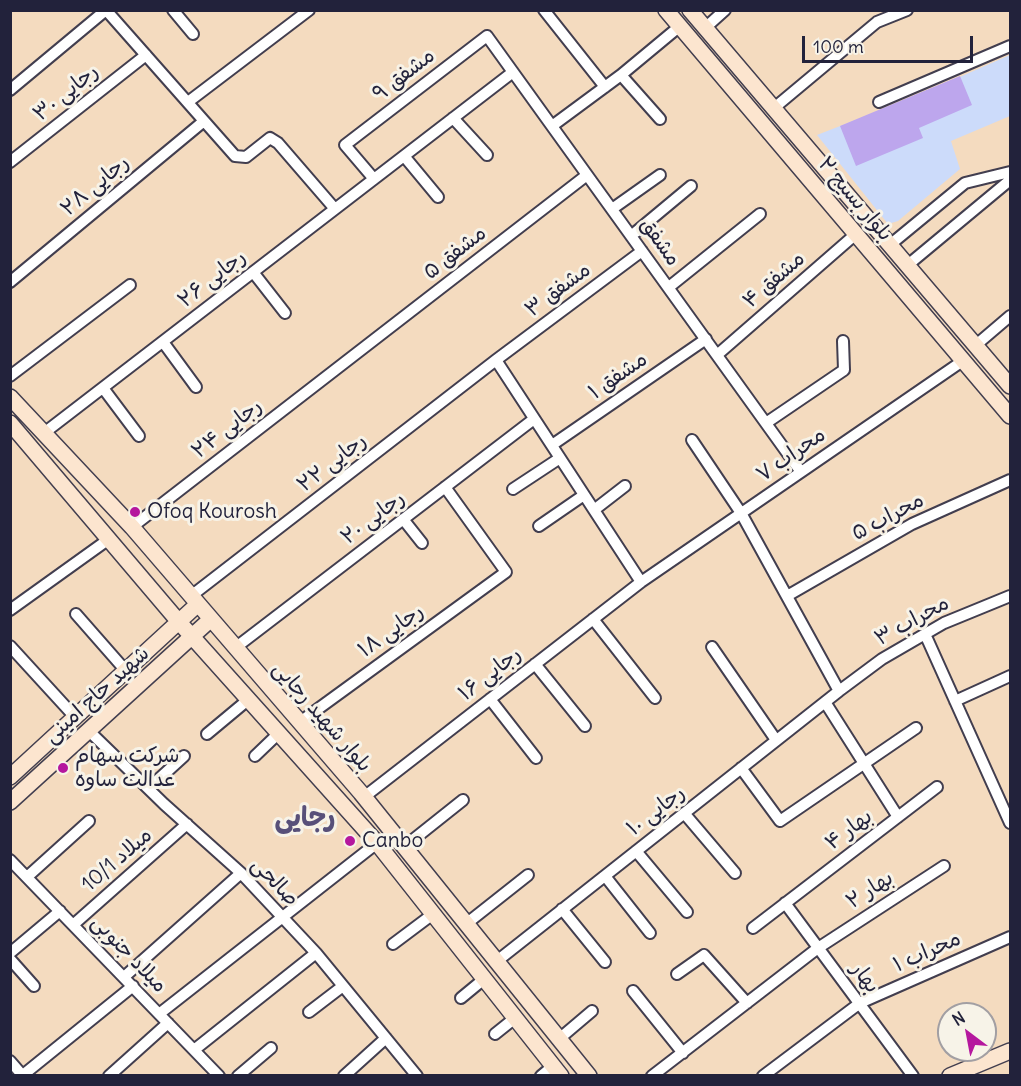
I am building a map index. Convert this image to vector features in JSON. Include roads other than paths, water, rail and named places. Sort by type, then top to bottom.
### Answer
[{"type":"main road","name":"بلوار بسیج ۲","points":[[666,10],[1011,416]]},
{"type":"main road","name":"بلوار بسیج ۲","points":[[690,10],[1011,386]]},
{"type":"main road","points":[[710,62],[724,50]]},
{"type":"main road","name":"بلوار شهید رجایی","points":[[10,397],[132,527],[364,797],[589,1076]]},
{"type":"main road","name":"بلوار شهید رجایی","points":[[10,423],[192,636],[377,843],[515,1018],[552,1072]]},
{"type":"main road","name":"شهید حاج امینی","points":[[10,777],[155,645],[179,621],[195,600]]},
{"type":"main road","name":"شهید حاج امینی","points":[[10,802],[211,619]]},
{"type":"main road","points":[[155,645],[161,644],[166,648],[167,659]]},
{"type":"main road","points":[[950,1076],[1011,1051]]},
{"type":"street","points":[[10,90],[106,10],[235,156],[246,158],[270,138],[278,143],[335,209]]},
{"type":"street","points":[[173,10],[193,34]]},
{"type":"street","points":[[188,102],[309,10]]},
{"type":"street","points":[[544,10],[605,87]]},
{"type":"street","points":[[705,28],[725,10]]},
{"type":"street","points":[[774,108],[877,22],[907,10]]},
{"type":"street","points":[[552,126],[621,75],[680,26]]},
{"type":"street","name":"مشفق","points":[[487,36],[801,472]]},
{"type":"street","name":"مشفق ۹","points":[[374,179],[345,146],[487,36]]},
{"type":"street","points":[[879,102],[1011,46]]},
{"type":"street","name":"رجایی ۳۰","points":[[10,162],[146,55]]},
{"type":"street","name":"رجایی ۲۶","points":[[44,434],[513,72]]},
{"type":"street","points":[[621,75],[660,119]]},
{"type":"street","points":[[453,118],[487,155]]},
{"type":"street","name":"رجایی ۲۸","points":[[10,282],[204,121]]},
{"type":"street","points":[[404,156],[438,197]]},
{"type":"street","points":[[891,244],[965,183],[1011,172]]},
{"type":"street","points":[[612,209],[660,174]]},
{"type":"street","name":"مشفق ۵","points":[[346,361],[588,175]]},
{"type":"street","points":[[909,264],[1011,180]]},
{"type":"street","points":[[631,236],[691,186]]},
{"type":"street","points":[[669,287],[760,214]]},
{"type":"street","name":"مشفق ۴","points":[[717,355],[857,234]]},
{"type":"street","name":"مشفق ۳","points":[[496,360],[642,251]]},
{"type":"street","points":[[253,272],[285,313]]},
{"type":"street","points":[[10,376],[130,285]]},
{"type":"street","points":[[976,345],[1011,316]]},
{"type":"street","name":"مشفق ۱","points":[[552,445],[706,339]]},
{"type":"street","points":[[766,423],[844,370],[843,341]]},
{"type":"street","points":[[163,342],[196,387]]},
{"type":"street","points":[[496,360],[641,582]]},
{"type":"street","name":"رجایی ۲۲","points":[[195,600],[496,360]]},
{"type":"street","name":"محراب ۷","points":[[641,582],[964,360]]},
{"type":"street","name":"رجایی ۲۴","points":[[132,527],[346,361]]},
{"type":"street","points":[[103,388],[139,436]]},
{"type":"street","name":"رجایی ۲۰","points":[[235,648],[534,418]]},
{"type":"street","points":[[692,440],[741,513],[839,691]]},
{"type":"street","points":[[513,489],[560,458]]},
{"type":"street","name":"محراب ۵","points":[[787,596],[912,524],[1011,480]]},
{"type":"street","points":[[594,510],[626,486]]},
{"type":"street","name":"رجایی ۱۸","points":[[300,722],[506,572],[445,487]]},
{"type":"street","points":[[539,526],[584,495]]},
{"type":"street","points":[[403,519],[422,543]]},
{"type":"street","points":[[10,610],[110,539]]},
{"type":"street","name":"رجایی ۱۶","points":[[364,797],[641,582]]},
{"type":"street","name":"محراب ۳","points":[[839,691],[882,659],[944,623],[1011,596]]},
{"type":"street","points":[[76,614],[126,671]]},
{"type":"street","points":[[593,619],[655,698]]},
{"type":"street","points":[[925,634],[1011,823]]},
{"type":"street","points":[[10,646],[75,717]]},
{"type":"street","points":[[712,647],[776,740]]},
{"type":"street","points":[[535,664],[585,726]]},
{"type":"street","points":[[956,701],[1011,676]]},
{"type":"street","name":"رجایی ۱۰","points":[[496,961],[839,691]]},
{"type":"street","points":[[207,734],[249,699]]},
{"type":"street","points":[[490,699],[536,758]]},
{"type":"street","points":[[825,702],[898,817]]},
{"type":"street","points":[[741,768],[780,821],[916,728]]},
{"type":"street","name":"صالحی","points":[[89,730],[241,873],[316,953],[417,1076]]},
{"type":"street","points":[[255,756],[279,733]]},
{"type":"street","points":[[149,788],[184,756]]},
{"type":"street","name":"بهار ۴","points":[[753,928],[937,787]]},
{"type":"street","points":[[404,846],[463,800]]},
{"type":"street","points":[[684,813],[735,873]]},
{"type":"street","points":[[27,877],[89,820]]},
{"type":"street","name":"میلاد 10/1","points":[[73,925],[187,824]]},
{"type":"street","points":[[159,1014],[377,843]]},
{"type":"street","points":[[636,851],[687,912]]},
{"type":"street","name":"میلاد جنوبی","points":[[10,860],[215,1072]]},
{"type":"street","name":"بهار ۲","points":[[652,1076],[818,948],[944,866]]},
{"type":"street","points":[[124,977],[241,873]]},
{"type":"street","points":[[466,924],[528,874]]},
{"type":"street","points":[[605,876],[650,933]]},
{"type":"street","name":"بهار","points":[[785,903],[913,1076]]},
{"type":"street","points":[[562,909],[605,962]]},
{"type":"street","points":[[10,953],[60,911]]},
{"type":"street","points":[[393,944],[433,914]]},
{"type":"street","name":"محراب ۱","points":[[765,1074],[860,1003],[1011,938]]},
{"type":"street","points":[[194,1050],[316,953]]},
{"type":"street","points":[[677,974],[704,955],[747,1003]]},
{"type":"street","points":[[10,960],[34,986]]},
{"type":"street","points":[[460,998],[484,979]]},
{"type":"street","points":[[10,1062],[23,1075],[133,986]]},
{"type":"street","points":[[309,1012],[343,986]]},
{"type":"street","points":[[633,991],[683,1053]]},
{"type":"street","points":[[559,1039],[592,1011]]},
{"type":"street","points":[[495,1034],[515,1018]]},
{"type":"street","points":[[113,1072],[168,1023]]},
{"type":"street","points":[[344,1076],[386,1038]]},
{"type":"street","points":[[238,1076],[271,1048]]},
{"type":"street","points":[[202,1076],[215,1072]]},
{"type":"place","name":"Ofoq Kourosh","points":[[135,512]]},
{"type":"place","name":"شرکت سهام عدالت ساوه","points":[[63,768]]},
{"type":"place","name":"Canbo","points":[[350,841]]},
{"type":"district","name":"رجایی","points":[[305,818]]}]
